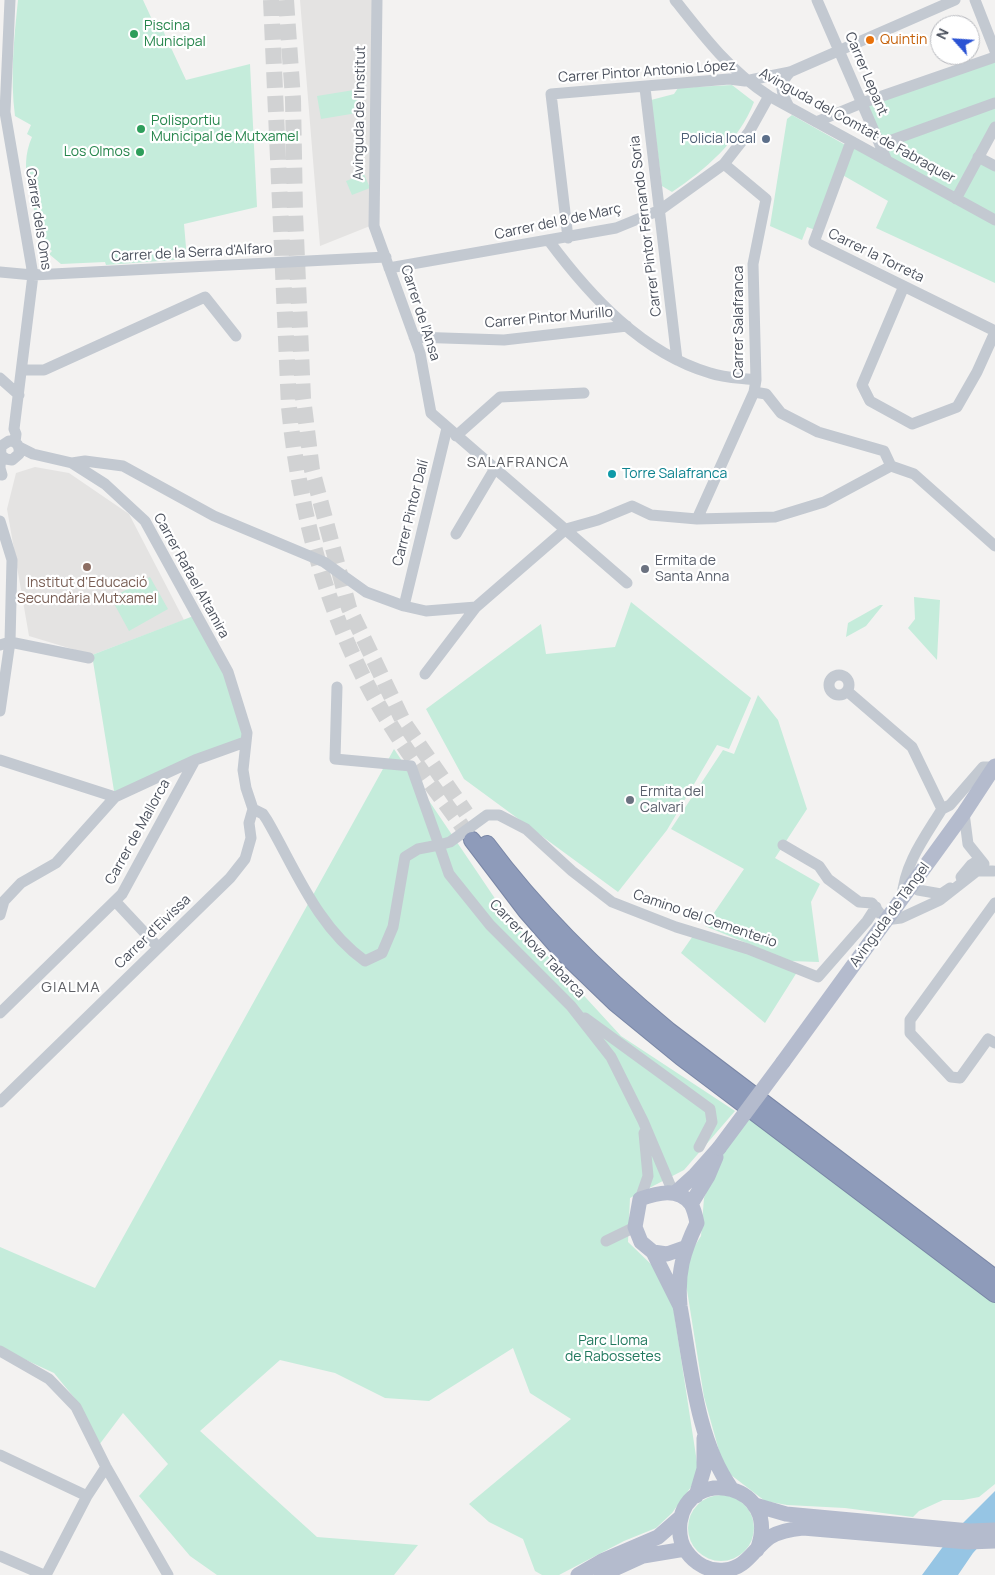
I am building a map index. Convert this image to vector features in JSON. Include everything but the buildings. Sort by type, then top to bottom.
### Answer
[{"type":"highway","points":[[995,1278],[668,1030],[627,996],[561,931],[476,837],[526,911],[568,957],[622,1008],[681,1057],[995,1294]]},
{"type":"main road","name":"Avinguda de Tàngel","points":[[719,1148],[885,920],[901,900],[916,886],[995,767]]},
{"type":"main road","points":[[680,1306],[653,1252],[641,1242],[634,1227],[640,1199],[654,1194],[674,1192],[695,1175],[719,1148]]},
{"type":"main road","points":[[691,1204],[708,1176],[719,1148]]},
{"type":"main road","points":[[674,1192],[691,1204],[697,1223],[684,1248],[678,1286],[680,1306],[704,1432],[717,1466],[731,1488]]},
{"type":"main road","points":[[653,1252],[667,1254],[684,1248]]},
{"type":"main road","points":[[696,1496],[704,1469],[704,1432]]},
{"type":"main road","points":[[757,1550],[761,1539],[762,1527],[760,1516],[755,1505],[740,1492],[731,1488],[719,1487],[707,1490],[696,1496],[687,1505],[681,1517],[679,1528],[684,1549],[692,1559],[702,1566],[720,1570],[739,1567],[749,1560],[771,1536],[788,1530],[803,1528],[936,1533]]},
{"type":"main road","points":[[755,1505],[786,1514],[936,1533],[992,1538]]},
{"type":"main road","points":[[578,1575],[602,1561],[658,1537],[681,1517]]},
{"type":"main road","points":[[601,1575],[644,1556],[684,1549]]},
{"type":"street","name":"Carrer dels Oms","points":[[9,449],[19,395],[32,275],[5,112],[3,81],[10,0]]},
{"type":"street","name":"Avinguda de l'Institut","points":[[374,226],[377,0]]},
{"type":"street","name":"Avinguda del Comtat de Fabraquer","points":[[675,0],[718,54],[745,81],[995,220]]},
{"type":"street","name":"Carrer Lepant","points":[[817,0],[887,161]]},
{"type":"street","name":"Carrer Pintor Antonio López","points":[[568,238],[552,94],[645,88],[729,79],[745,81],[790,72],[955,0]]},
{"type":"street","points":[[975,0],[995,50]]},
{"type":"street","points":[[816,122],[862,103],[995,57]]},
{"type":"street","points":[[789,107],[781,90],[783,80],[790,72]]},
{"type":"street","name":"Carrer Pintor Fernando Soria","points":[[645,88],[677,360]]},
{"type":"street","name":"Carrer del 8 de Març","points":[[388,262],[568,238],[616,228],[660,210],[724,164],[749,132],[769,96]]},
{"type":"street","points":[[881,144],[995,103]]},
{"type":"street","points":[[956,199],[995,127]]},
{"type":"street","name":"Carrer la Torreta","points":[[853,142],[814,242],[995,331]]},
{"type":"street","points":[[978,157],[995,166]]},
{"type":"street","name":"Carrer Salafranca","points":[[697,519],[755,386],[753,264],[766,199],[724,164]]},
{"type":"street","name":"Carrer de l'Ansa","points":[[374,226],[420,353],[430,413],[627,583]]},
{"type":"street","points":[[550,241],[576,277],[627,326],[656,349],[711,374],[755,386],[766,394],[781,413],[818,432],[884,451],[891,466],[914,474],[995,546]]},
{"type":"street","name":"Carrer de la Serra d'Alfaro","points":[[0,272],[32,275],[388,262]]},
{"type":"street","points":[[904,286],[862,385],[870,401],[912,424],[957,407],[977,372],[995,331]]},
{"type":"street","points":[[22,370],[44,370],[205,297],[236,336]]},
{"type":"street","name":"Carrer Pintor Murillo","points":[[414,337],[504,340],[627,326]]},
{"type":"street","points":[[0,378],[19,395]]},
{"type":"street","points":[[452,432],[500,397],[584,393]]},
{"type":"street","name":"Carrer Pintor Dalí","points":[[404,606],[452,432]]},
{"type":"street","points":[[1,479],[9,449]]},
{"type":"street","name":"Carrer Rafael Altamira","points":[[9,449],[72,463],[105,484],[145,521],[228,672],[247,733],[245,742]]},
{"type":"street","points":[[72,463],[85,461],[123,466],[214,516],[324,562],[366,592],[404,606],[426,611],[476,606]]},
{"type":"street","points":[[425,674],[476,606],[566,529],[598,520],[632,506],[651,515],[697,519],[775,517],[824,502],[891,466]]},
{"type":"street","points":[[456,534],[494,470]]},
{"type":"street","points":[[0,521],[12,560],[6,580],[5,643],[0,711]]},
{"type":"street","points":[[5,643],[89,658]]},
{"type":"street","name":"Carrer Nova Tabarca","points":[[337,688],[335,759],[411,766],[449,874],[490,925],[574,1009],[611,1057],[643,1121],[674,1192]]},
{"type":"street","points":[[848,691],[912,747],[942,808]]},
{"type":"street","points":[[0,915],[4,901],[21,883],[56,863],[115,797],[195,760],[245,742],[244,778],[253,808],[263,814],[267,820],[302,886],[332,931],[351,951],[365,961],[382,953],[393,927],[405,857],[418,849],[439,846]]},
{"type":"street","points":[[0,760],[115,797]]},
{"type":"street","name":"Carrer de Mallorca","points":[[1,1007],[122,894],[195,760]]},
{"type":"street","points":[[783,845],[819,866],[828,879],[859,902],[874,905],[901,900],[903,883],[910,862],[942,808],[950,805],[983,767],[995,767]]},
{"type":"street","name":"Carrer d'Eivissa","points":[[0,1102],[230,878],[245,860],[251,838],[249,823],[253,808]]},
{"type":"street","points":[[964,814],[968,844],[979,860],[994,872]]},
{"type":"street","name":"Camino del Cementerio","points":[[439,846],[450,842],[487,815],[499,815],[526,829],[572,871],[612,902],[676,928],[748,949],[818,977],[867,921],[874,905]]},
{"type":"street","points":[[916,886],[941,894],[955,884],[971,865],[979,860]]},
{"type":"street","points":[[874,905],[885,920],[901,918],[918,911],[954,890],[964,879],[977,871],[994,872]]},
{"type":"street","points":[[916,886],[921,902],[918,911]]},
{"type":"street","points":[[115,901],[158,947]]},
{"type":"street","points":[[995,903],[910,1020],[910,1033],[951,1077],[960,1078],[988,1039],[995,1043]]},
{"type":"street","points":[[574,1009],[710,1109],[712,1122],[699,1147]]},
{"type":"street","points":[[640,1199],[648,1176],[643,1121]]},
{"type":"street","points":[[606,1241],[634,1227]]},
{"type":"street","points":[[0,1351],[49,1378],[76,1407],[106,1467],[168,1575]]},
{"type":"street","points":[[0,1455],[87,1496]]},
{"type":"street","points":[[0,1556],[19,1570],[45,1575],[87,1496],[106,1467]]},
{"type":"shaded area","points":[[300,0],[375,0],[370,226],[320,246]]},
{"type":"shaded area","name":"Institut d'Educació Secundària Mutxamel","points":[[35,467],[69,473],[129,514],[184,620],[92,655],[29,636],[7,509],[16,473]]},
{"type":"green space","name":"Polisportiu Municipal de Mutxamel","points":[[18,0],[143,0],[155,26],[160,24],[186,80],[250,64],[257,207],[184,224],[187,259],[106,265],[105,262],[61,264],[49,254],[52,251],[46,246],[48,242],[41,237],[26,174],[26,162],[32,137],[27,134],[31,125],[15,116],[13,72]]},
{"type":"green space","points":[[995,57],[995,126],[978,157],[995,166],[995,283],[876,228],[888,201],[839,173],[818,231],[807,227],[802,240],[770,226],[787,119],[792,115],[849,147],[853,142],[887,160],[862,103],[972,65],[980,65],[980,62]]},
{"type":"green space","points":[[732,85],[754,102],[740,129],[720,153],[697,174],[672,192],[662,186],[651,100],[674,94],[678,88]]},
{"type":"green space","points":[[360,89],[363,112],[321,119],[317,96]]},
{"type":"green space","points":[[364,174],[370,188],[352,195],[346,181]]},
{"type":"green space","points":[[150,577],[168,609],[129,631],[111,598]]},
{"type":"green space","points":[[914,597],[940,600],[937,660],[908,628],[915,619]]},
{"type":"green space","points":[[631,602],[751,698],[729,749],[717,745],[667,830],[618,892],[464,779],[426,709],[541,624],[546,654],[615,647]]},
{"type":"green space","points":[[883,605],[866,626],[846,637],[848,623]]},
{"type":"green space","points":[[196,615],[228,672],[245,742],[115,797],[92,655]]},
{"type":"green space","points":[[758,695],[778,720],[807,809],[775,858],[820,884],[811,902],[819,962],[790,961],[705,926],[744,869],[671,829],[723,750],[734,754]]},
{"type":"green space","name":"Parc Lloma de Rabossetes","points":[[394,749],[496,900],[621,1036],[735,1111],[684,1170],[630,1198],[628,1242],[654,1267],[673,1306],[698,1469],[691,1487],[672,1513],[656,1528],[624,1541],[559,1575],[542,1575],[535,1571],[523,1539],[489,1522],[469,1504],[571,1419],[530,1393],[513,1348],[429,1401],[385,1398],[335,1373],[280,1360],[200,1431],[317,1537],[418,1545],[394,1575],[217,1575],[190,1556],[139,1496],[168,1464],[123,1413],[99,1445],[81,1406],[54,1373],[0,1348],[0,1247],[95,1288]]},
{"type":"green space","points":[[695,933],[799,969],[765,1023],[681,953]]},
{"type":"green space","points":[[749,1115],[995,1302],[995,1484],[979,1497],[963,1500],[943,1500],[919,1511],[913,1517],[845,1508],[787,1505],[765,1501],[731,1475],[723,1465],[704,1397],[687,1290],[687,1266],[689,1255],[701,1236],[704,1198],[712,1178],[724,1152]]},
{"type":"green space","points":[[721,1495],[733,1498],[744,1505],[751,1516],[754,1528],[751,1540],[744,1551],[733,1558],[721,1561],[709,1558],[698,1551],[691,1540],[688,1528],[691,1516],[698,1505],[709,1498]]},
{"type":"water","points":[[995,1491],[995,1529],[973,1553],[958,1575],[922,1575],[953,1533]]},
{"type":"tunnel","points":[[271,0],[289,407],[294,450],[311,536],[323,578],[338,619],[374,698],[424,775],[472,840]]},
{"type":"tunnel","points":[[286,0],[293,99],[295,213],[303,398],[312,470],[349,608],[404,723],[466,813]]},
{"type":"place","name":"Piscina Municipal","points":[[134,34]]},
{"type":"place","name":"Quintin","points":[[870,40]]},
{"type":"place","name":"Polisportiu Municipal de Mutxamel","points":[[141,129]]},
{"type":"place","name":"Policia local","points":[[766,139]]},
{"type":"place","name":"Los Olmos","points":[[140,152]]},
{"type":"place","name":"Torre Salafranca","points":[[612,474]]},
{"type":"place","name":"Institut d'Educació Secundària Mutxamel","points":[[87,567]]},
{"type":"place","name":"Ermita de Santa Anna","points":[[645,569]]},
{"type":"place","name":"Ermita del Calvari","points":[[630,800]]},
{"type":"district","name":"SALAFRANCA","points":[[518,463]]},
{"type":"district","name":"GIALMA","points":[[71,988]]}]
